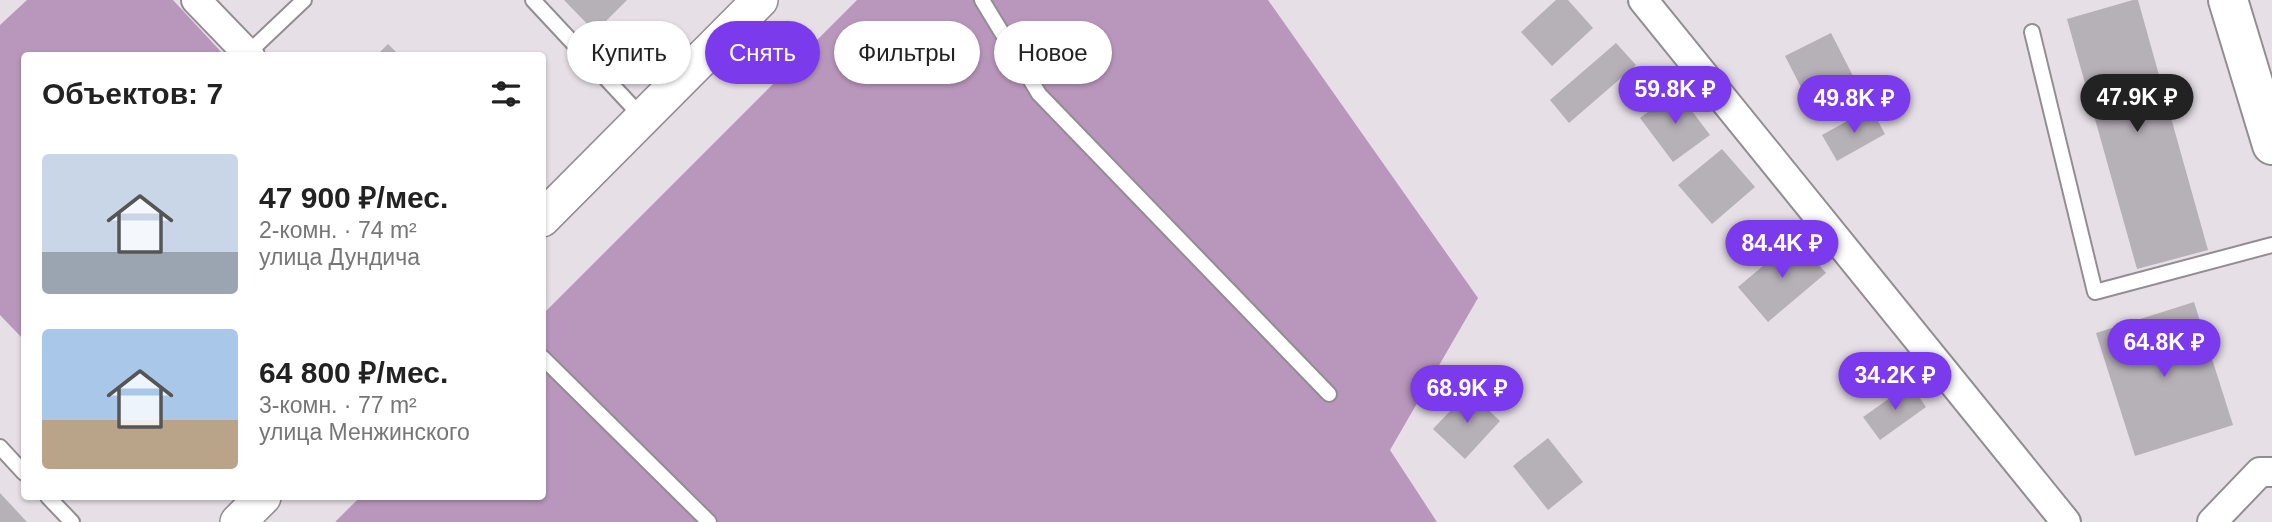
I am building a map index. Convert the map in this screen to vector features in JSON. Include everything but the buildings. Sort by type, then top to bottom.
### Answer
[{"type":"main road","points":[[2228,0],[2272,145]]},
{"type":"street","points":[[196,0],[246,52]]},
{"type":"street","points":[[546,215],[760,0]]},
{"type":"street","points":[[1643,0],[2066,522]]},
{"type":"street","points":[[2212,522],[2260,472],[2272,472]]},
{"type":"street","points":[[238,522],[260,500]]},
{"type":"lane","points":[[252,52],[304,0]]},
{"type":"lane","points":[[534,0],[643,118]]},
{"type":"lane","points":[[982,0],[1039,94],[1329,394]]},
{"type":"lane","points":[[2032,32],[2095,292],[2272,245]]},
{"type":"lane","points":[[546,361],[709,522]]},
{"type":"lane","points":[[0,447],[21,469]]},
{"type":"lane","points":[[51,500],[72,522]]},
{"type":"shaded area","points":[[27,0],[173,0],[221,52],[21,52],[21,337],[0,315],[0,25]]},
{"type":"shaded area","points":[[857,0],[1268,0],[1478,298],[1390,450],[1437,522],[335,522],[357,500],[546,500],[546,311],[773,84],[820,84],[820,37],[834,23],[834,84],[980,84],[980,21],[836,21]]}]
